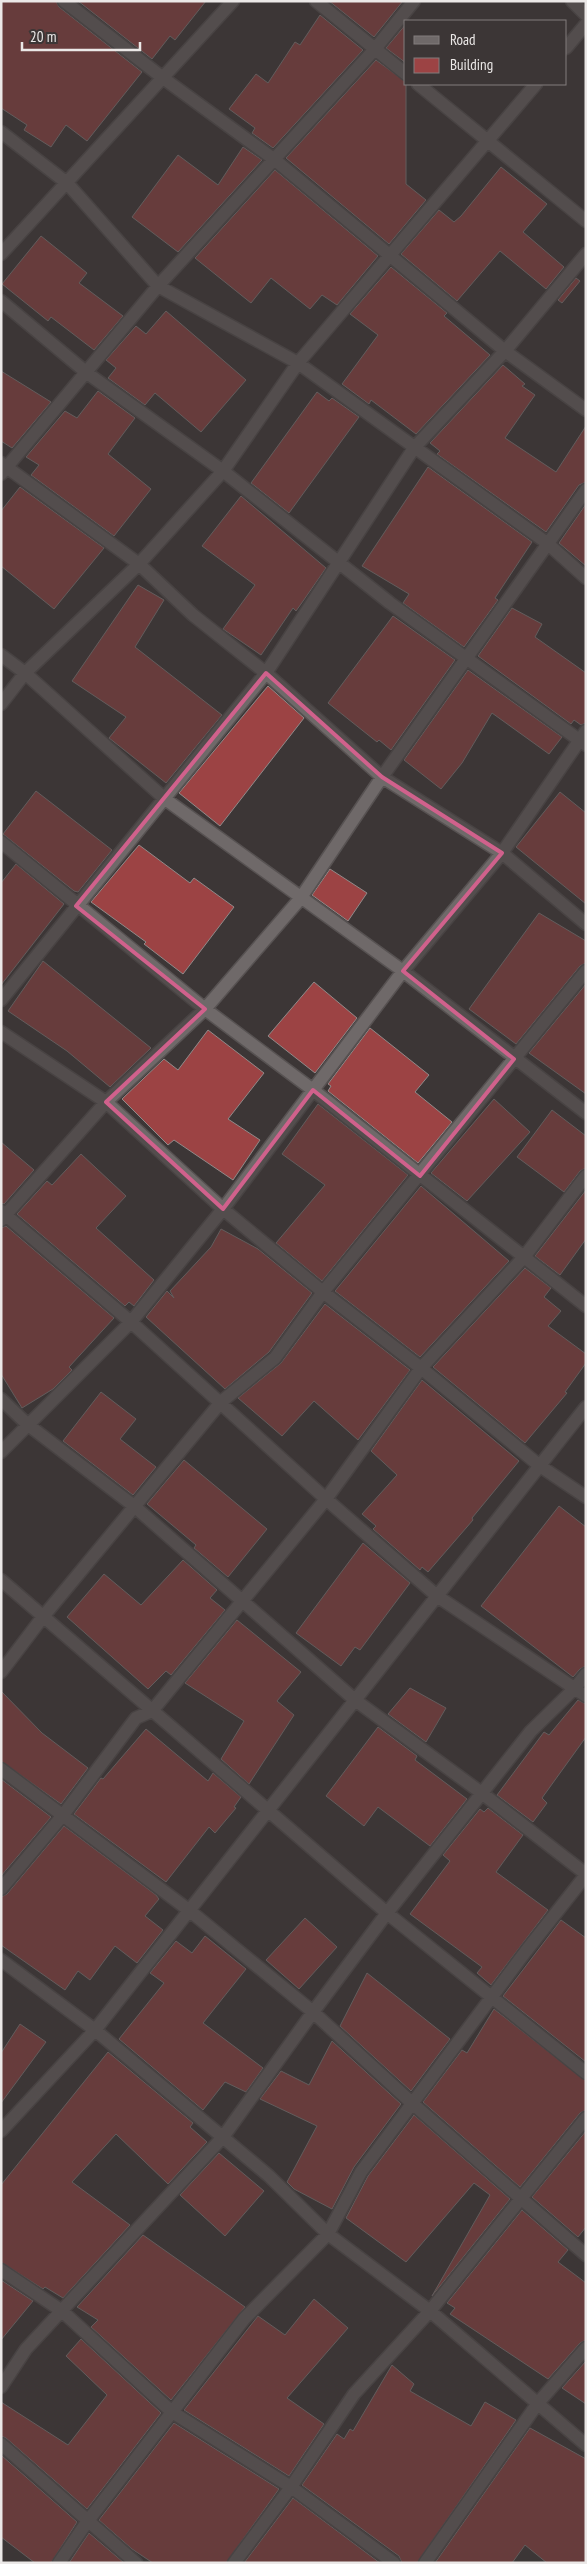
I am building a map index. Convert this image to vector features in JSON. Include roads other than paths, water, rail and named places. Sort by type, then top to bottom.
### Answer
[{"type":"street","points":[[64,1],[163,78],[276,160],[505,351],[586,410]]},
{"type":"street","points":[[1,254],[233,1]]},
{"type":"street","points":[[316,1],[404,72]]},
{"type":"street","points":[[414,1],[375,50],[276,160],[158,286],[87,373],[3,468],[139,564],[193,615],[266,673],[382,777],[502,853],[586,924]]},
{"type":"street","points":[[572,1],[586,15]]},
{"type":"street","points":[[567,47],[586,24]]},
{"type":"street","points":[[419,85],[586,221]]},
{"type":"street","points":[[1,704],[25,673],[139,564],[223,472],[298,363],[535,85]]},
{"type":"street","points":[[1,132],[67,183],[158,286],[298,363],[547,543],[586,578]]},
{"type":"street","points":[[1,1000],[266,673],[414,448],[505,351],[586,254]]},
{"type":"street","points":[[1,301],[87,373],[223,472],[340,561],[390,603],[466,658],[583,738],[502,853],[403,971],[223,1209],[131,1322],[1,1452]]},
{"type":"street","points":[[586,490],[382,777],[300,898],[205,1009],[106,1102],[3,1215],[131,1322],[326,1499],[437,1596],[576,1687],[586,1696]]},
{"type":"street","points":[[1,655],[25,673],[165,799],[403,971],[586,1113]]},
{"type":"street","points":[[1,842],[76,906],[205,1009],[313,1090],[586,1306]]},
{"type":"street","points":[[1,1672],[42,1618],[221,1402],[275,1358],[323,1292],[420,1176],[586,971]]},
{"type":"street","points":[[1,1032],[106,1102],[223,1209],[323,1292],[421,1368],[540,1466],[586,1497]]},
{"type":"street","points":[[1,1889],[63,1815],[136,1718],[152,1711],[326,1499],[421,1368],[524,1257],[586,1176]]},
{"type":"street","points":[[1,1399],[27,1424],[134,1506],[355,1700],[483,1794],[586,1874],[492,1995],[361,2172],[328,2234],[244,2319],[87,2522],[59,2563]]},
{"type":"street","points":[[2,2128],[96,2030],[586,1407]]},
{"type":"street","points":[[1,1580],[42,1618],[98,1662],[152,1711],[387,1913],[492,1995],[586,2073]]},
{"type":"street","points":[[1,2387],[26,2349],[223,2137],[387,1913],[531,1731],[576,1687],[586,1674]]},
{"type":"street","points":[[1,1769],[190,1911],[313,2012],[413,2104],[586,2255]]},
{"type":"street","points":[[1,1960],[96,2030],[269,2176],[328,2234],[430,2311],[586,2445]]},
{"type":"street","points":[[234,2563],[292,2487],[354,2394],[430,2311],[586,2118]]},
{"type":"street","points":[[1,2270],[62,2311],[172,2412],[292,2487],[394,2563]]},
{"type":"street","points":[[425,2563],[538,2403],[586,2348]]},
{"type":"street","points":[[1,2444],[87,2522],[136,2563]]}]
